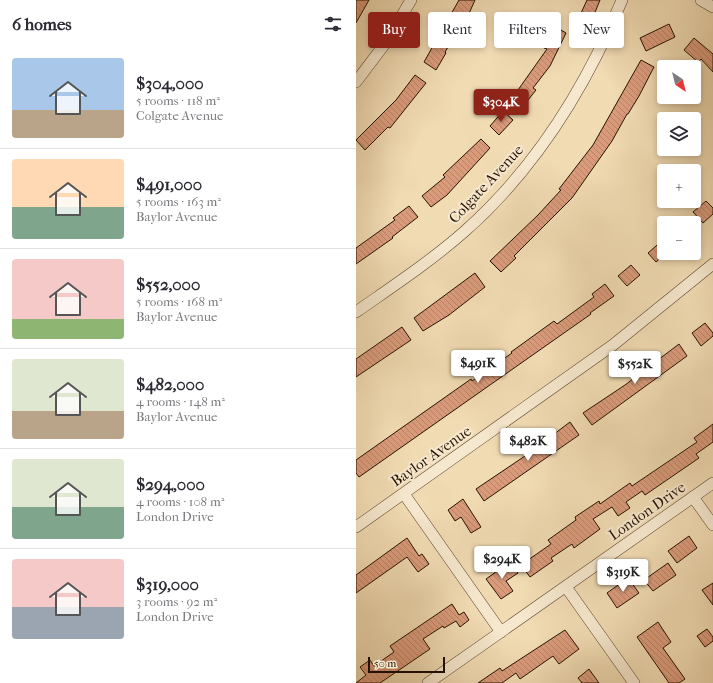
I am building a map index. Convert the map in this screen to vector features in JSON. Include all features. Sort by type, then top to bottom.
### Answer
[{"type":"street","points":[[356,82],[387,41],[411,0]]},
{"type":"street","name":"Colgate Avenue","points":[[356,312],[440,252],[465,231],[487,210],[520,174],[558,125],[580,89],[622,0]]},
{"type":"street","points":[[701,0],[713,7]]},
{"type":"street","name":"Baylor Avenue","points":[[356,527],[613,345],[713,264]]},
{"type":"street","name":"London Drive","points":[[428,683],[441,680],[501,632],[713,483]]},
{"type":"street","points":[[404,494],[501,632]]},
{"type":"street","points":[[693,497],[713,525]]},
{"type":"street","points":[[566,587],[634,683]]},
{"type":"building","points":[[356,0],[369,0],[356,23]]},
{"type":"building","points":[[459,0],[475,0],[470,12],[452,12]]},
{"type":"building","points":[[587,0],[600,0],[595,12],[582,12]]},
{"type":"building","points":[[669,24],[675,37],[646,51],[640,38]]},
{"type":"building","points":[[561,30],[566,33],[561,43]]},
{"type":"building","points":[[694,38],[713,54],[713,72],[701,59],[696,60],[684,50]]},
{"type":"building","points":[[432,48],[447,48],[436,70],[424,62]]},
{"type":"building","points":[[544,48],[559,48],[550,66],[533,88],[536,90],[524,105],[513,97],[547,49]]},
{"type":"building","points":[[641,60],[654,67],[639,96],[612,141],[572,198],[514,256],[516,258],[501,272],[490,261],[538,215],[561,190],[559,189],[593,145]]},
{"type":"building","points":[[415,75],[426,83],[390,128],[388,127],[365,150],[356,140],[396,100]]},
{"type":"building","points":[[503,111],[513,120],[499,135],[490,126]]},
{"type":"building","points":[[481,139],[490,148],[447,195],[431,207],[422,196],[445,177],[443,175]]},
{"type":"building","points":[[706,201],[713,208],[713,214],[703,223],[701,221],[701,216],[697,216],[693,212],[698,208],[701,208],[701,205]]},
{"type":"building","points":[[409,206],[418,217],[392,237],[393,238],[356,264],[356,248],[395,220],[393,218]]},
{"type":"building","points":[[657,245],[657,260],[658,260],[656,262],[648,253]]},
{"type":"building","points":[[631,265],[640,275],[627,286],[618,276]]},
{"type":"building","points":[[475,273],[485,287],[449,315],[423,331],[414,318]]},
{"type":"building","points":[[605,284],[614,296],[590,313],[591,314],[359,477],[356,473],[356,460],[471,379],[472,381],[512,353],[511,352],[554,321],[557,324],[594,297],[592,294]]},
{"type":"building","points":[[705,323],[713,333],[713,336],[701,346],[692,333]]},
{"type":"building","points":[[402,327],[411,340],[356,377],[356,359]]},
{"type":"building","points":[[679,344],[687,356],[592,425],[583,413],[625,385]]},
{"type":"building","points":[[570,422],[579,435],[484,501],[476,489],[525,456]]},
{"type":"building","points":[[713,424],[713,442],[696,454],[699,458],[645,495],[642,491],[626,502],[630,508],[618,516],[612,507],[593,519],[600,529],[574,548],[572,544],[551,558],[553,561],[530,577],[521,565],[551,544],[548,540],[576,520],[575,517],[599,501],[600,504],[630,483],[632,486],[697,442],[694,438]]},
{"type":"building","points":[[463,499],[481,527],[471,533],[461,517],[455,521],[448,510]]},
{"type":"building","points":[[689,536],[697,548],[677,563],[668,551]]},
{"type":"building","points":[[407,538],[419,556],[422,554],[429,564],[418,572],[407,557],[356,593],[356,575]]},
{"type":"building","points":[[510,562],[518,573],[506,581],[513,591],[501,599],[486,579]]},
{"type":"building","points":[[668,563],[676,575],[653,591],[644,580]]},
{"type":"building","points":[[628,578],[639,593],[617,608],[607,593]]},
{"type":"building","points":[[713,583],[713,605],[702,590]]},
{"type":"building","points":[[452,604],[459,615],[464,612],[469,620],[460,627],[456,621],[444,628],[443,626],[423,639],[430,649],[380,683],[356,683],[366,675],[360,667],[370,660],[374,666],[394,652],[390,646]]},
{"type":"building","points":[[658,622],[671,642],[663,648],[685,679],[679,683],[669,683],[637,637]]},
{"type":"building","points":[[707,629],[713,637],[713,641],[705,647],[697,636]]},
{"type":"building","points":[[565,630],[579,649],[559,664],[553,656],[520,679],[516,673],[502,683],[478,683],[500,668],[502,671]]},
{"type":"building","points":[[589,669],[599,683],[582,683],[578,678]]}]
